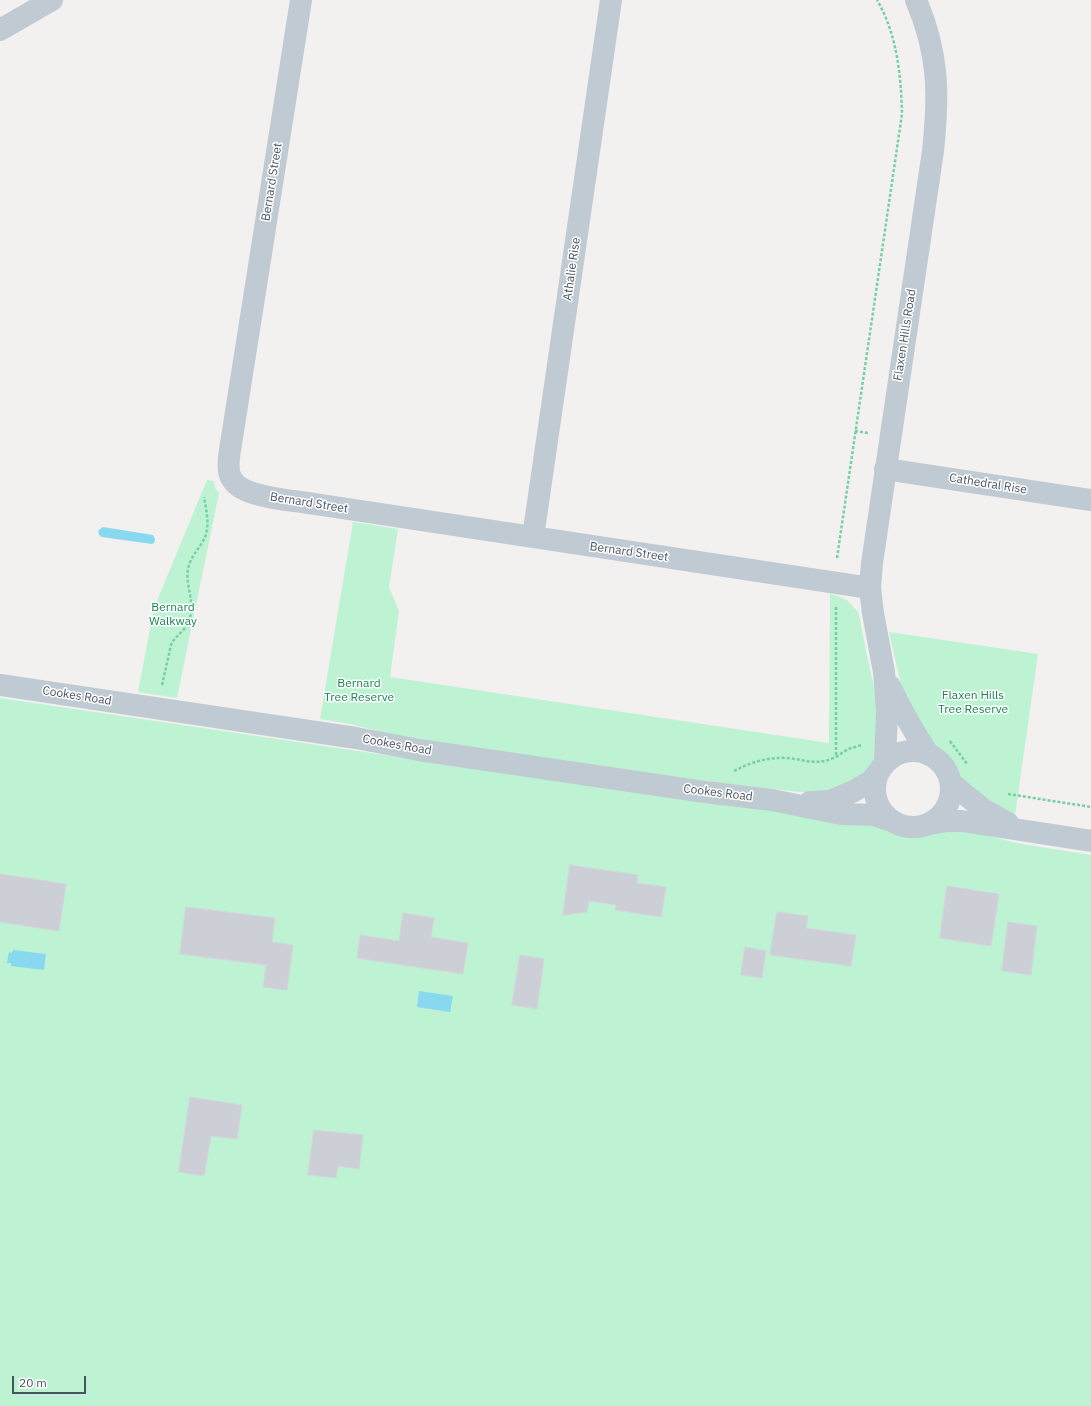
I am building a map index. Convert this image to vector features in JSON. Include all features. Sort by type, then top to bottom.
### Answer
[{"type":"street","points":[[0,30],[52,0]]},
{"type":"street","name":"Bernard Street","points":[[301,0],[232,434],[228,465],[230,475],[236,484],[245,490],[259,495],[870,588]]},
{"type":"street","name":"Athalie Rise","points":[[533,537],[611,0]]},
{"type":"street","name":"Flaxen Hills Road","points":[[884,765],[887,712],[884,672],[870,588],[872,563],[933,151],[936,121],[937,84],[934,55],[926,22],[916,0]]},
{"type":"street","name":"Cathedral Rise","points":[[885,469],[1091,500]]},
{"type":"street","name":"Flaxen Hills Road","points":[[884,672],[901,710],[912,730],[929,755]]},
{"type":"street","name":"Cookes Road","points":[[0,685],[356,738],[419,750],[705,792],[795,803],[840,814],[874,815],[892,821]]},
{"type":"street","points":[[929,824],[939,817],[947,807],[951,795],[951,783],[947,771],[939,762],[929,755],[918,752],[906,752],[894,756],[884,765],[877,777],[875,789],[877,801],[883,812],[892,821],[916,827],[947,821],[962,821],[1091,841]]},
{"type":"street","name":"Cookes Road","points":[[795,803],[830,800],[854,792],[871,781],[884,765]]},
{"type":"street","points":[[951,783],[983,809],[1002,821],[1028,832]]},
{"type":"path","points":[[161,690],[171,645],[173,641],[186,629],[190,619],[192,606],[188,570],[192,558],[206,535],[207,516],[204,497]]},
{"type":"green space","name":"Bernard Walkway","points":[[207,480],[214,481],[215,488],[219,493],[177,698],[138,692],[154,608]]},
{"type":"green space","name":"Bernard Tree Reserve","points":[[353,522],[398,529],[389,587],[399,611],[390,677],[829,743],[830,594],[847,600],[858,612],[876,696],[880,728],[873,765],[843,789],[814,793],[799,792],[719,783],[403,737],[350,724],[320,719]]},
{"type":"green space","name":"Flaxen Hills Tree Reserve","points":[[889,632],[1038,654],[1015,815],[993,806],[959,776],[949,761],[931,744],[902,689]]},
{"type":"green space","points":[[0,698],[533,777],[881,825],[902,836],[924,836],[937,831],[975,832],[1016,843],[1091,855],[1091,1406],[0,1406]]},
{"type":"water","points":[[103,527],[153,535],[155,539],[154,543],[152,544],[102,537],[98,532]]},
{"type":"water","points":[[13,950],[46,954],[44,970],[11,966],[11,963],[7,963],[9,952],[12,953]]},
{"type":"water","points":[[419,991],[453,996],[450,1012],[417,1007]]},
{"type":"building","points":[[570,865],[638,875],[637,883],[666,887],[661,917],[615,910],[616,905],[589,901],[587,912],[563,915]]},
{"type":"building","points":[[0,874],[66,884],[59,931],[0,922]]},
{"type":"building","points":[[947,886],[999,894],[991,946],[940,938]]},
{"type":"building","points":[[186,907],[275,918],[272,942],[293,945],[287,990],[263,987],[266,965],[180,954]]},
{"type":"building","points":[[777,912],[808,916],[806,928],[856,935],[851,966],[770,955]]},
{"type":"building","points":[[403,913],[434,918],[431,937],[468,943],[463,974],[357,958],[360,935],[399,941]]},
{"type":"building","points":[[1008,922],[1037,926],[1031,975],[1002,971]]},
{"type":"building","points":[[745,947],[766,951],[762,978],[741,975]]},
{"type":"building","points":[[520,955],[544,959],[537,1009],[512,1005]]},
{"type":"building","points":[[190,1097],[242,1105],[237,1139],[211,1136],[204,1176],[179,1172]]},
{"type":"building","points":[[314,1130],[363,1135],[359,1169],[338,1166],[336,1178],[308,1175]]}]
